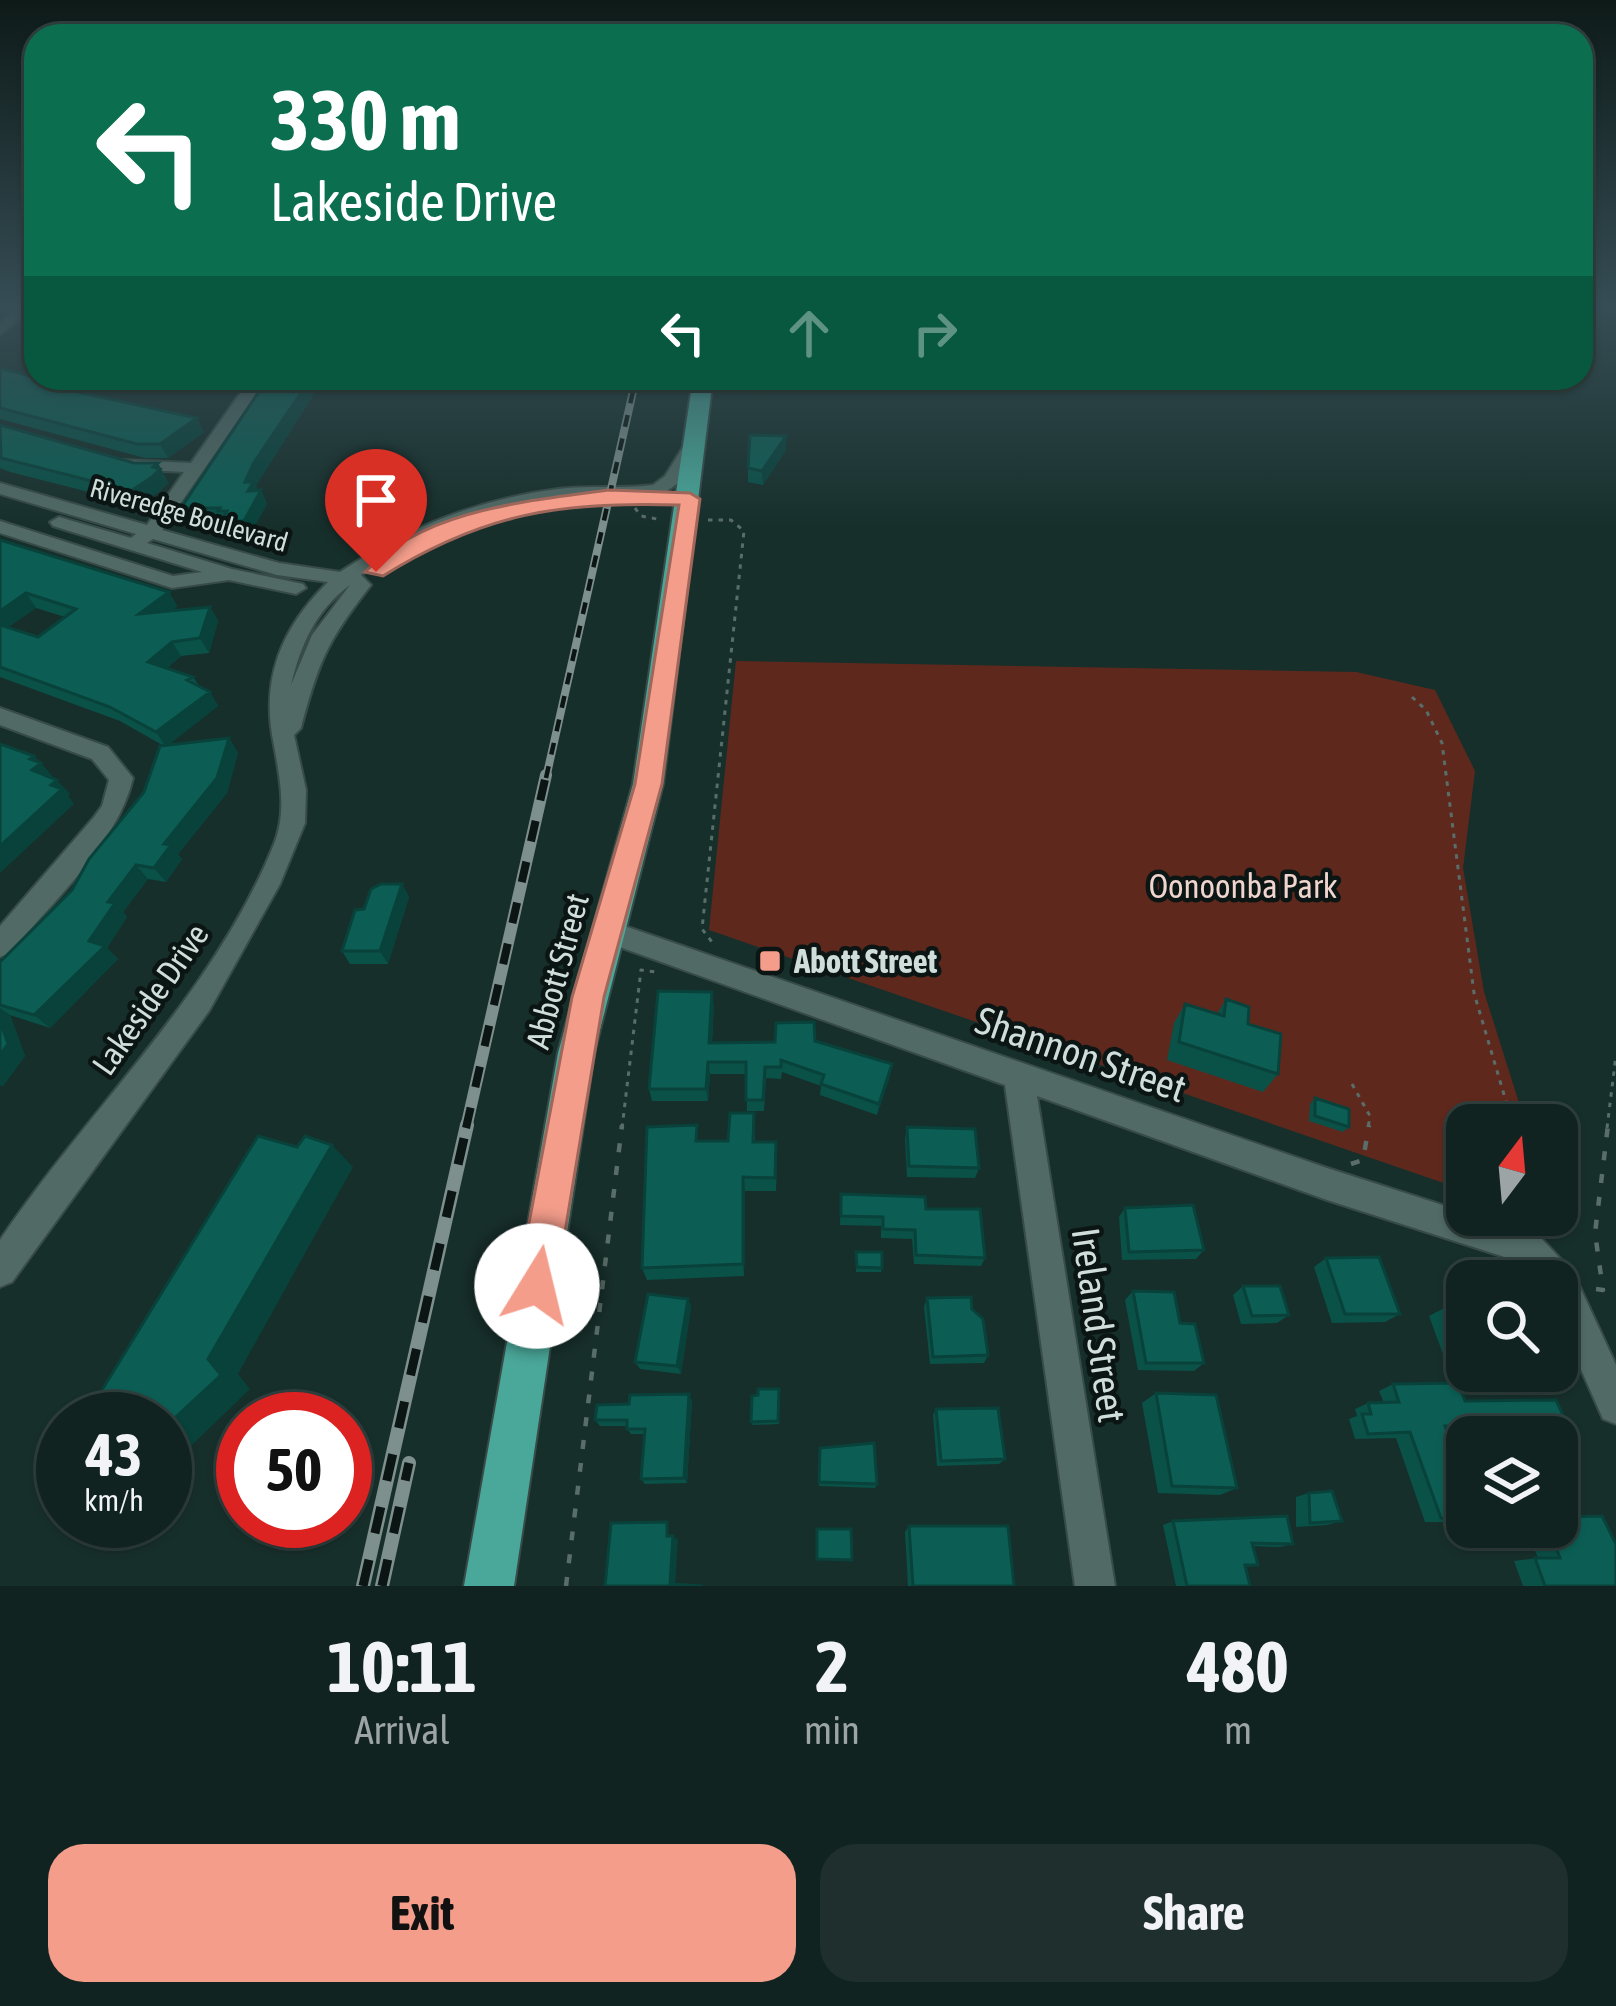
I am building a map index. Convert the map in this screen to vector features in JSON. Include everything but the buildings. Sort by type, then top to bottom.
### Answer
[{"type":"main road","name":"Abbott Street","points":[[489,1586],[588,997],[648,784],[689,510],[701,390]]},
{"type":"street","points":[[132,545],[152,531],[251,390]]},
{"type":"street","name":"Lakeside Drive","points":[[0,1270],[193,1008],[252,912],[293,823],[279,686],[297,636],[403,539],[477,510],[560,494],[658,489],[672,479],[694,443]]},
{"type":"street","points":[[98,455],[143,467],[196,468]]},
{"type":"street","name":"Riveredge Boulevard","points":[[0,488],[349,586]]},
{"type":"street","name":"Lakeside Drive","points":[[286,742],[304,666],[349,586],[420,542],[485,516],[558,502],[637,497],[689,510]]},
{"type":"street","name":"Riveredge Boulevard","points":[[0,503],[228,574],[282,586],[349,586]]},
{"type":"street","points":[[0,527],[172,582],[228,574]]},
{"type":"street","points":[[279,686],[275,662],[299,606],[297,596],[282,586]]},
{"type":"street","points":[[0,716],[100,753],[121,778],[114,808],[103,824],[0,945]]},
{"type":"street","name":"Shannon Street","points":[[610,932],[1327,1184],[1527,1248],[1538,1260]]},
{"type":"street","name":"Ireland Street","points":[[1019,1077],[1095,1586]]},
{"type":"street","points":[[1578,1322],[1616,1406]]},
{"type":"path","points":[[637,497],[641,516],[689,510],[731,520],[744,531],[702,928],[716,942],[706,966]]},
{"type":"path","points":[[1412,697],[1426,710],[1442,743],[1474,993],[1507,1104]]},
{"type":"path","points":[[566,1586],[641,970],[659,973]]},
{"type":"path","points":[[1578,1286],[1603,1290],[1595,1233],[1616,1055]]},
{"type":"path","points":[[1327,1184],[1329,1170],[1363,1160],[1370,1116],[1352,1084]]},
{"type":"green space","name":"Oonoonba Park","points":[[736,661],[1356,672],[1435,690],[1475,771],[1463,868],[1484,992],[1519,1104],[1446,1104],[1446,1184],[709,930]]},
{"type":"railway","points":[[546,778],[633,390]]},
{"type":"railway","points":[[466,1128],[546,775]]},
{"type":"railway","points":[[363,1586],[467,1125]]},
{"type":"railway","points":[[382,1586],[409,1463]]},
{"type":"place","name":"Abott Street","points":[[770,961]]},
{"type":"route","points":[[376,572],[433,536],[511,509],[609,496],[690,499],[648,784],[636,842],[588,997],[537,1286]]}]
